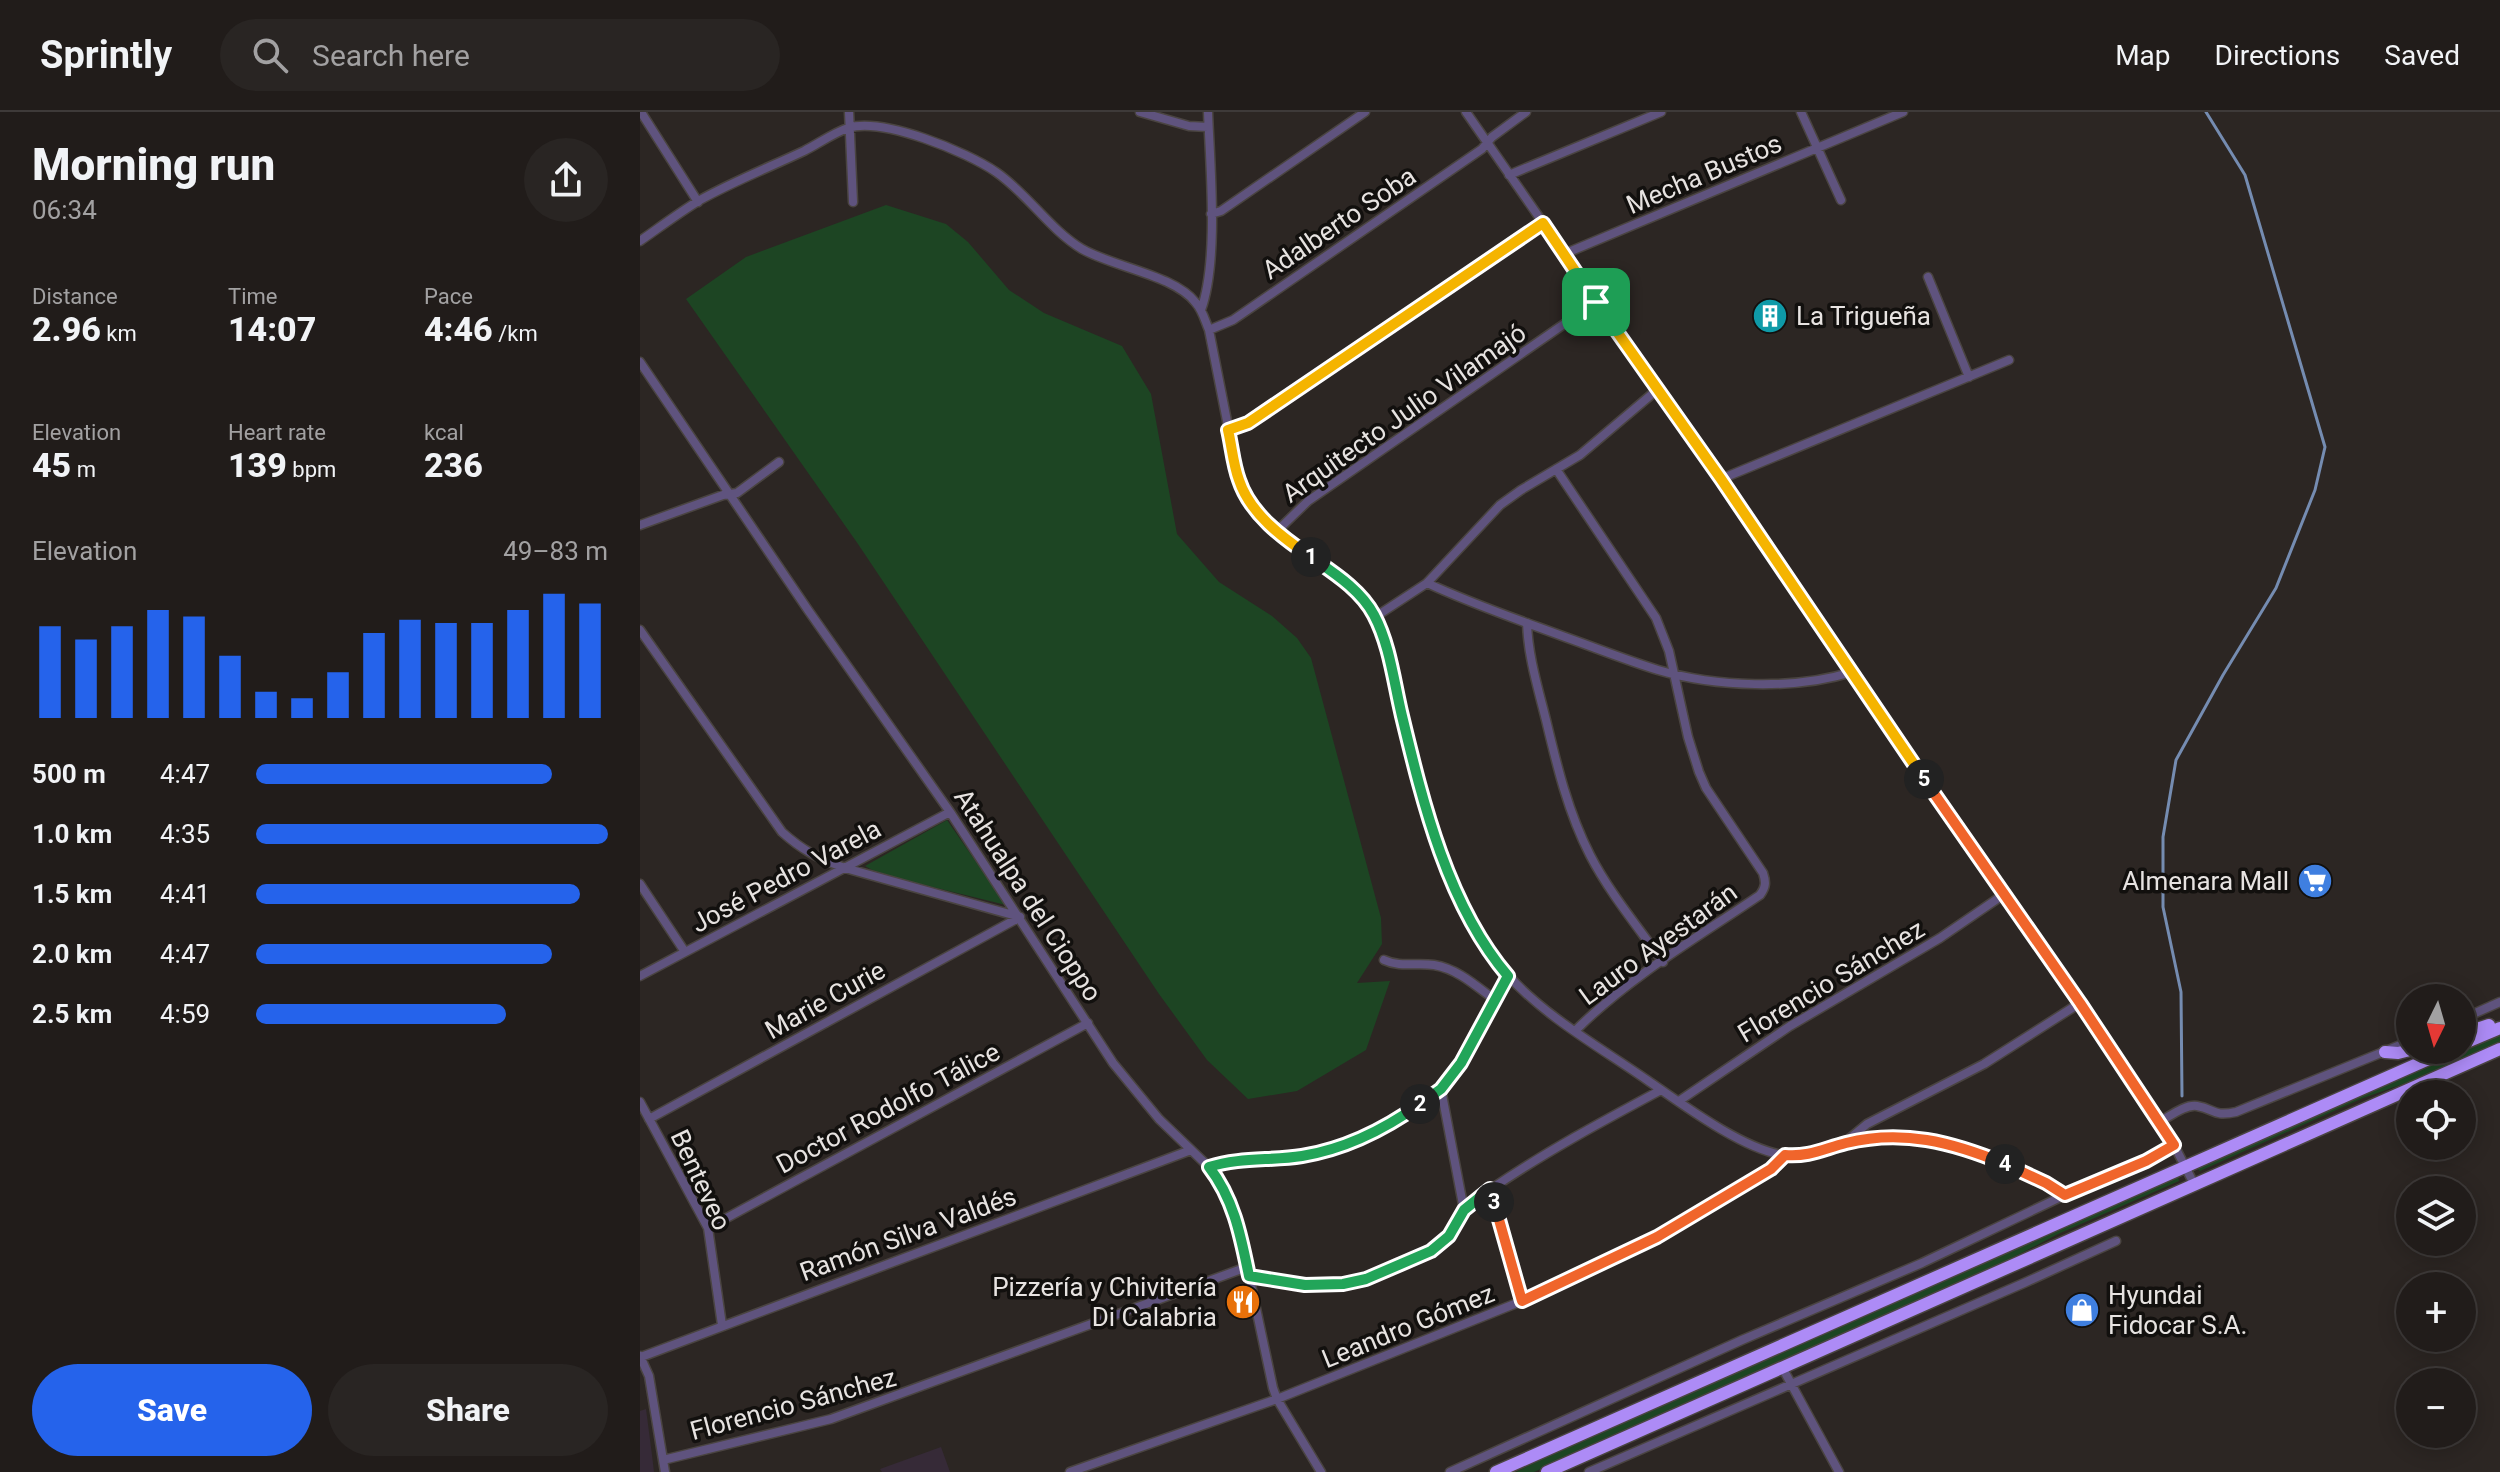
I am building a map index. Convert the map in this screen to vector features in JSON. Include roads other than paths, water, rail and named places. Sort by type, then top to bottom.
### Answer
[{"type":"highway","points":[[2476,1031],[2500,1025]]},
{"type":"highway","points":[[2476,1037],[2500,1025]]},
{"type":"highway","points":[[1547,1472],[2500,1049]]},
{"type":"highway","points":[[2385,1052],[2396,1053]]},
{"type":"highway","points":[[1496,1472],[2417,1064]]},
{"type":"street","points":[[641,112],[698,202]]},
{"type":"street","points":[[849,112],[853,202]]},
{"type":"street","points":[[1140,112],[1189,126],[1208,127]]},
{"type":"street","points":[[1201,310],[1208,284],[1211,214],[1208,112]]},
{"type":"street","points":[[1211,214],[1221,211],[1350,116],[1365,112]]},
{"type":"street","points":[[1466,112],[2080,1003],[2174,1145],[2194,1184]]},
{"type":"street","name":"Adalberto Soba","points":[[1209,330],[1233,320],[1482,149],[1526,112]]},
{"type":"street","points":[[1509,175],[1661,112]]},
{"type":"street","points":[[1801,112],[1841,200]]},
{"type":"street","name":"Mecha Bustos","points":[[1564,254],[1903,112]]},
{"type":"street","points":[[640,241],[698,202],[848,128],[872,128],[908,134],[962,153],[1005,179],[1077,246],[1104,260],[1174,286],[1195,300],[1209,330],[1242,489],[1255,510],[1277,531],[1360,595],[1375,617],[1445,866],[1485,944],[1508,976],[1531,997],[1661,1090],[1761,1148],[1785,1155],[1810,1155],[1844,1143],[1885,1137],[1935,1140],[2018,1169],[2065,1195]]},
{"type":"street","points":[[1228,430],[1248,423],[1543,223]]},
{"type":"street","points":[[1928,277],[1969,377]]},
{"type":"street","name":"Arquitecto Julio Vilamajó","points":[[1277,531],[1308,501],[1596,302]]},
{"type":"street","points":[[1721,479],[2009,360]]},
{"type":"street","name":"Atahualpa del Cioppo","points":[[640,362],[950,812],[1113,1063],[1209,1167],[1227,1193],[1238,1224],[1277,1399],[1321,1472]]},
{"type":"street","points":[[1375,617],[1427,583],[1500,505],[1580,455],[1658,389]]},
{"type":"street","points":[[640,525],[737,493],[779,462]]},
{"type":"street","points":[[1556,469],[1647,603],[1663,633],[1676,674]]},
{"type":"street","points":[[1427,583],[1527,623],[1676,674],[1784,684],[1821,680],[1852,672]]},
{"type":"street","points":[[1527,623],[1528,643],[1549,736],[1567,802],[1580,835],[1591,857],[1663,962]]},
{"type":"street","points":[[640,630],[782,832],[808,854],[845,868],[1020,917]]},
{"type":"street","name":"Lauro Ayestarán","points":[[1576,1030],[1594,1012],[1764,890],[1763,873],[1711,796],[1699,772],[1688,737],[1676,674]]},
{"type":"street","name":"José Pedro Varela","points":[[640,976],[950,812]]},
{"type":"street","points":[[640,884],[685,952]]},
{"type":"street","name":"Florencio Sánchez","points":[[1679,1101],[1790,1026],[1940,938],[2003,895]]},
{"type":"street","name":"Marie Curie","points":[[649,1119],[1020,917]]},
{"type":"street","points":[[1384,960],[1400,966],[1432,965],[1452,970],[1495,1000]]},
{"type":"street","points":[[1209,1167],[1226,1162],[1303,1156],[1331,1149],[1358,1140],[1399,1119],[1441,1089],[1461,1063],[1508,976]]},
{"type":"street","points":[[2476,1013],[2500,1002]]},
{"type":"street","points":[[1844,1143],[1867,1124],[1984,1064],[2080,1003]]},
{"type":"street","name":"Doctor Rodolfo Tálice","points":[[708,1228],[1088,1023]]},
{"type":"street","points":[[2159,1122],[2188,1107],[2196,1106],[2217,1114],[2236,1112],[2396,1047]]},
{"type":"street","points":[[1441,1089],[1464,1210]]},
{"type":"street","name":"Florencio Sánchez","points":[[663,1460],[831,1419],[1248,1271],[1305,1285],[1343,1284],[1366,1279],[1431,1251],[1449,1236],[1464,1210],[1490,1189],[1661,1090]]},
{"type":"street","name":"Benteveo","points":[[640,1102],[708,1228],[722,1325]]},
{"type":"street","points":[[1450,1472],[1742,1340],[1922,1263],[2065,1195],[2146,1161],[2174,1145]]},
{"type":"street","name":"Ramón Silva Valdés","points":[[640,1356],[1191,1150]]},
{"type":"street","name":"Leandro Gómez","points":[[1070,1472],[1277,1399],[1522,1301],[1657,1237],[1771,1169],[1785,1155]]},
{"type":"street","points":[[1490,1189],[1522,1301]]},
{"type":"street","points":[[1589,1472],[2116,1241]]},
{"type":"street","points":[[640,1356],[649,1376],[665,1472]]},
{"type":"street","points":[[1782,1367],[1839,1472]]},
{"type":"waterway","points":[[2182,1096],[2181,992],[2163,907],[2163,837],[2176,760],[2276,588],[2315,490],[2325,447],[2245,175],[2206,112]]},
{"type":"place","name":"La Trigueña","points":[[1770,316]]},
{"type":"place","name":"Almenara Mall","points":[[2315,881]]},
{"type":"place","name":"Pizzería y Chivitería Di Calabria","points":[[1243,1302]]},
{"type":"place","name":"Hyundai Fidocar S.A.","points":[[2082,1310]]}]
